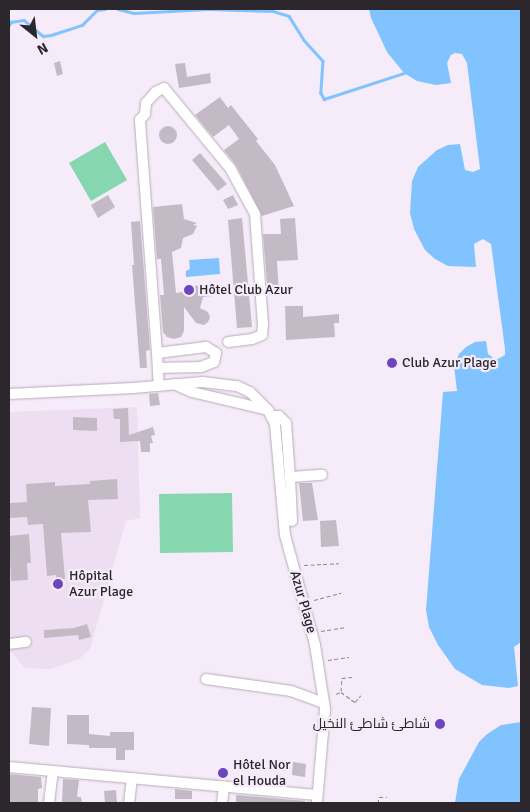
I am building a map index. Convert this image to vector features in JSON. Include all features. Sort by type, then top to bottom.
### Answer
[{"type":"street","points":[[159,386],[140,120],[145,114],[146,103],[156,92],[164,88],[230,168],[255,214],[263,325],[262,335],[252,340],[228,342]]},
{"type":"street","points":[[157,353],[206,347],[216,353],[214,362],[201,366],[158,368]]},
{"type":"street","points":[[9,394],[203,382],[237,386],[255,396],[270,413]]},
{"type":"street","points":[[174,384],[192,392],[279,416],[286,423],[292,521]]},
{"type":"street","name":"Azur Plage","points":[[270,413],[275,429],[285,535],[315,645],[324,703],[317,799]]},
{"type":"street","points":[[290,477],[322,475]]},
{"type":"street","points":[[9,644],[26,642]]},
{"type":"street","points":[[206,679],[291,691],[324,703]]},
{"type":"street","points":[[9,767],[224,786],[317,799]]},
{"type":"street","points":[[49,803],[52,771]]},
{"type":"street","points":[[129,803],[132,778]]},
{"type":"street","points":[[222,803],[224,786]]},
{"type":"path","points":[[304,565],[339,564]]},
{"type":"path","points":[[314,600],[341,593]]},
{"type":"path","points":[[321,631],[345,627]]},
{"type":"path","points":[[328,660],[349,657]]},
{"type":"path","points":[[341,692],[342,678],[352,677]]},
{"type":"path","points":[[336,694],[341,692]]},
{"type":"path","points":[[341,692],[355,702],[361,694]]},
{"type":"path","points":[[378,803],[379,797],[387,797]]},
{"type":"shaded area","name":"Hôpital Azur Plage","points":[[137,407],[140,518],[126,521],[90,649],[79,659],[51,669],[24,668],[12,653],[9,653],[9,412]]},
{"type":"green space","points":[[105,142],[127,180],[91,201],[69,163]]},
{"type":"green space","points":[[232,493],[233,552],[160,553],[159,494]]},
{"type":"water","points":[[369,9],[521,9],[521,642],[514,647],[518,686],[509,688],[482,685],[455,669],[438,645],[429,627],[426,610],[443,392],[457,391],[454,366],[459,354],[466,347],[475,342],[486,341],[488,354],[496,360],[505,355],[491,244],[483,239],[474,244],[476,267],[448,266],[435,259],[425,250],[414,229],[410,213],[412,181],[418,167],[437,150],[448,145],[460,144],[465,170],[473,172],[480,169],[467,63],[462,54],[455,53],[451,55],[447,63],[451,83],[436,85],[417,81],[404,73],[387,52],[371,18]]},
{"type":"water","points":[[219,258],[220,274],[186,277],[186,271],[190,269],[189,260]]},
{"type":"water","points":[[521,722],[521,803],[455,803],[459,779],[479,742],[501,725]]},
{"type":"building","points":[[60,61],[63,74],[57,76],[54,63]]},
{"type":"building","points":[[185,63],[187,77],[210,73],[211,83],[179,88],[175,64]]},
{"type":"building","points":[[220,97],[228,108],[231,105],[258,139],[256,141],[275,165],[294,206],[262,216],[236,165],[224,150],[239,139],[229,125],[213,137],[195,115]]},
{"type":"building","points":[[168,126],[174,129],[177,135],[174,141],[168,144],[162,141],[159,135],[162,129]]},
{"type":"building","points":[[200,153],[227,184],[218,191],[192,160]]},
{"type":"building","points":[[108,195],[115,207],[98,218],[91,205]]},
{"type":"building","points":[[233,195],[238,205],[228,209],[223,200]]},
{"type":"building","points":[[182,204],[184,219],[197,223],[193,225],[197,226],[193,234],[183,238],[181,248],[172,252],[176,293],[189,291],[189,286],[213,285],[213,296],[203,297],[200,308],[208,312],[210,317],[204,325],[196,323],[184,307],[184,331],[181,337],[174,339],[167,337],[163,332],[160,295],[164,295],[161,259],[157,259],[153,207]]},
{"type":"building","points":[[242,218],[252,327],[237,328],[228,220]]},
{"type":"building","points":[[295,218],[298,260],[277,261],[279,294],[268,295],[263,234],[281,234],[280,219]]},
{"type":"building","points":[[140,221],[150,350],[146,351],[147,368],[140,368],[132,265],[134,265],[131,222]]},
{"type":"building","points":[[285,306],[303,306],[303,317],[339,314],[339,323],[334,323],[335,337],[286,340]]},
{"type":"building","points":[[158,393],[160,405],[150,406],[149,394]]},
{"type":"building","points":[[128,408],[129,435],[153,427],[155,435],[151,436],[153,443],[150,443],[150,452],[141,452],[140,441],[120,442],[120,419],[114,419],[113,409]]},
{"type":"building","points":[[73,417],[97,418],[97,431],[73,430]]},
{"type":"building","points":[[117,479],[118,499],[88,500],[91,532],[61,533],[65,579],[56,579],[56,575],[47,576],[43,524],[28,525],[27,517],[9,518],[9,503],[27,502],[26,484],[55,482],[55,486],[90,484],[90,481]]},
{"type":"building","points":[[299,483],[312,483],[318,520],[303,521]]},
{"type":"building","points":[[336,520],[339,546],[321,547],[320,521]]},
{"type":"building","points":[[29,534],[31,563],[27,563],[28,580],[11,581],[9,536]]},
{"type":"building","points":[[87,624],[91,637],[79,640],[78,635],[44,638],[44,630],[74,628]]},
{"type":"building","points":[[32,707],[51,708],[49,746],[29,744]]},
{"type":"building","points":[[67,715],[89,715],[89,734],[110,736],[110,732],[134,732],[134,750],[125,750],[125,760],[116,760],[116,748],[89,748],[89,745],[67,744]]},
{"type":"building","points":[[293,762],[306,764],[305,777],[292,775]]},
{"type":"building","points":[[9,774],[41,777],[42,788],[38,789],[38,803],[9,803]]},
{"type":"building","points":[[63,779],[79,780],[77,797],[81,797],[82,803],[62,803]]},
{"type":"building","points":[[175,789],[192,791],[192,799],[175,799]]},
{"type":"building","points":[[116,790],[117,803],[105,803],[104,791]]},
{"type":"building","points":[[236,795],[305,801],[305,803],[236,803]]},
{"type":"waterway","points":[[9,25],[11,22],[24,20],[43,36],[51,35],[82,25],[97,10],[105,9]]},
{"type":"waterway","points":[[118,9],[134,13],[207,9],[273,11],[289,16],[304,40],[323,61],[321,93],[324,99],[404,73]]},
{"type":"place","name":"Hôtel Club Azur","points":[[189,290]]},
{"type":"place","name":"Club Azur Plage","points":[[392,363]]},
{"type":"place","name":"Hôpital Azur Plage","points":[[58,584]]},
{"type":"place","name":"شاطئ شاطئ النخيل","points":[[440,724]]},
{"type":"place","name":"Hôtel Nor el Houda","points":[[223,773]]}]
